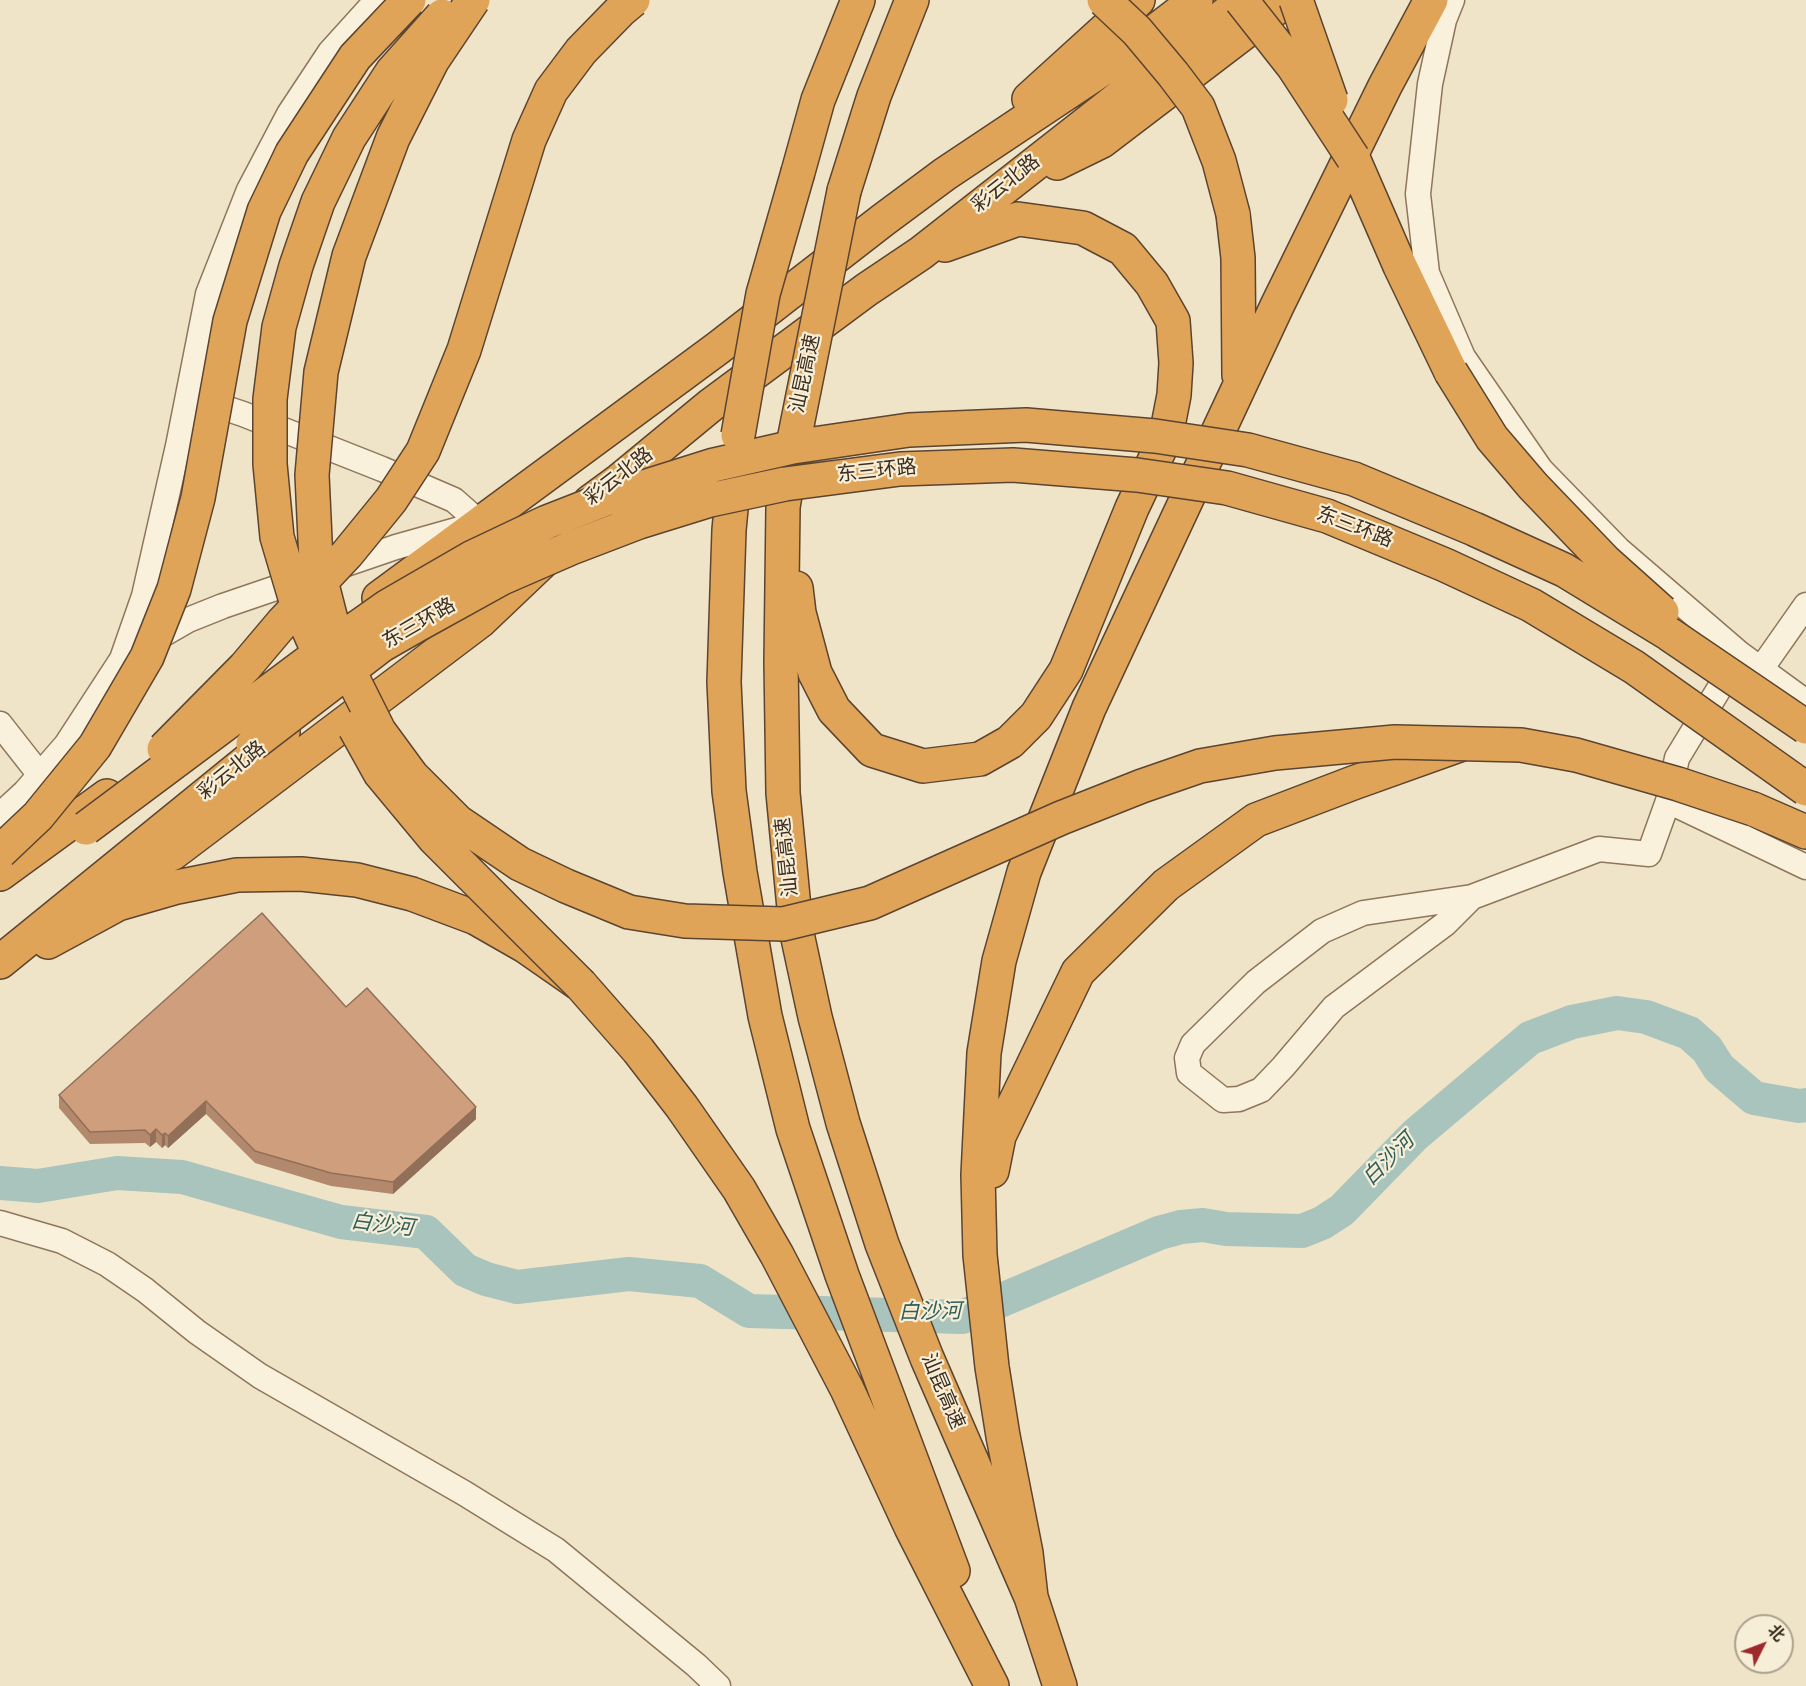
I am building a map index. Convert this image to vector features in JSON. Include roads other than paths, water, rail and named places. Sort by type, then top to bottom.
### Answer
[{"type":"highway","points":[[0,852],[38,816],[95,747],[147,657],[174,589],[198,498],[230,321],[264,211],[292,153],[356,57],[409,0]]},
{"type":"highway","points":[[462,0],[435,22],[392,72],[349,138],[318,202],[296,266],[279,327],[270,399],[270,464],[277,537],[296,601],[314,646],[348,717],[380,773],[434,838],[581,986],[638,1050],[682,1107],[739,1189],[777,1255],[847,1389],[911,1527],[994,1686]]},
{"type":"highway","points":[[473,0],[432,61],[393,138],[349,256],[321,372],[312,476],[316,561],[339,651],[379,730],[412,776],[458,822],[520,864],[629,912],[685,921],[783,924],[870,903],[1061,818],[1200,766],[1275,753],[1395,742],[1521,745],[1576,754],[1689,787],[1753,809],[1806,832]]},
{"type":"highway","points":[[0,893],[87,828],[245,667],[283,622],[347,554],[391,500],[423,451],[464,350],[529,140],[551,91],[581,51],[633,0]]},
{"type":"highway","points":[[858,0],[818,100],[763,294],[738,435],[729,530],[724,682],[729,791],[740,872],[765,1016],[793,1129],[831,1245],[994,1686]]},
{"type":"highway","name":"汕昆高速","points":[[912,0],[874,96],[844,191],[786,487],[783,507],[782,781],[796,929],[815,1017],[843,1123],[882,1244],[945,1401],[1031,1597],[1060,1686]]},
{"type":"highway","points":[[1104,0],[1137,31],[1198,107],[1220,162],[1233,214],[1238,258],[1238,386]]},
{"type":"highway","points":[[945,174],[1138,0]]},
{"type":"highway","name":"彩云北路","points":[[0,874],[718,348],[945,174],[1128,52],[1196,0]]},
{"type":"highway","points":[[1243,0],[1293,66],[1353,158]]},
{"type":"highway","name":"彩云北路","points":[[0,962],[245,762],[417,626],[620,480],[711,405],[866,290],[921,253],[1243,0]]},
{"type":"highway","points":[[994,195],[1102,141],[1287,0]]},
{"type":"highway","points":[[1296,0],[1353,158],[1400,266],[1451,372],[1492,438],[1533,486],[1605,561],[1759,681]]},
{"type":"highway","points":[[1031,1597],[1026,1553],[1003,1436],[991,1355],[979,1238],[978,1175],[984,1053],[999,962],[1024,872],[1089,708],[1238,386],[1380,96],[1426,8]]},
{"type":"highway","points":[[786,487],[799,613],[815,672],[834,710],[872,750],[923,766],[980,759],[1010,742],[1036,716],[1066,670],[1132,508],[1166,436],[1174,395],[1176,363],[1173,321],[1152,284],[1123,249],[1083,228],[1018,219],[921,253]]},
{"type":"highway","name":"东三环路","points":[[87,828],[307,663],[379,612],[471,558],[547,522],[606,499],[714,465],[793,447],[909,430],[1026,425],[1155,436],[1248,450],[1354,478],[1564,570],[1669,634],[1759,681],[1806,727]]},
{"type":"highway","name":"东三环路","points":[[0,937],[382,645],[501,578],[571,548],[710,500],[785,484],[900,469],[1013,465],[1137,475],[1227,488],[1327,516],[1445,565],[1532,605],[1634,667],[1806,789]]},
{"type":"highway","points":[[979,1238],[999,1136],[1078,972],[1166,885],[1256,820],[1466,743]]},
{"type":"highway","points":[[0,970],[118,904],[177,887],[237,875],[301,874],[357,880],[411,894],[476,918],[525,946],[581,986]]},
{"type":"street","points":[[0,815],[25,792],[66,745],[122,659],[144,596],[153,558],[208,294],[249,190],[289,114],[330,52],[378,0]]},
{"type":"street","points":[[1452,0],[1444,20],[1430,84],[1418,194],[1427,273],[1462,357],[1540,470],[1618,549],[1740,654],[1759,681],[1806,702]]},
{"type":"street","points":[[188,396],[243,414],[392,473],[454,500],[480,523]]},
{"type":"street","points":[[122,659],[188,620],[223,606],[396,547],[480,523]]},
{"type":"street","points":[[153,558],[157,574],[163,583],[179,597],[200,604],[223,606]]},
{"type":"street","points":[[1759,681],[1806,605]]},
{"type":"street","points":[[1472,897],[1445,924],[1334,1007],[1261,1090],[1239,1100],[1223,1100],[1189,1073],[1187,1058],[1193,1044],[1256,982],[1322,931],[1363,913],[1472,897],[1599,849],[1649,854],[1668,801],[1677,758],[1740,654]]},
{"type":"street","points":[[0,724],[40,775]]},
{"type":"street","points":[[1668,801],[1806,867]]},
{"type":"street","points":[[0,1223],[62,1241],[107,1264],[260,1376],[464,1493],[556,1550],[694,1676],[718,1686]]},
{"type":"waterway","name":"白沙河","points":[[0,1183],[38,1186],[117,1173],[182,1177],[341,1222],[426,1232],[465,1270],[486,1279],[517,1287],[629,1274],[700,1281],[749,1311],[962,1317],[1159,1233],[1181,1227],[1203,1225],[1226,1229],[1302,1231],[1322,1223],[1342,1210],[1415,1135],[1530,1038],[1572,1022],[1617,1013],[1646,1017],[1689,1033],[1707,1049],[1719,1068],[1754,1098],[1799,1106],[1806,1105]]}]
